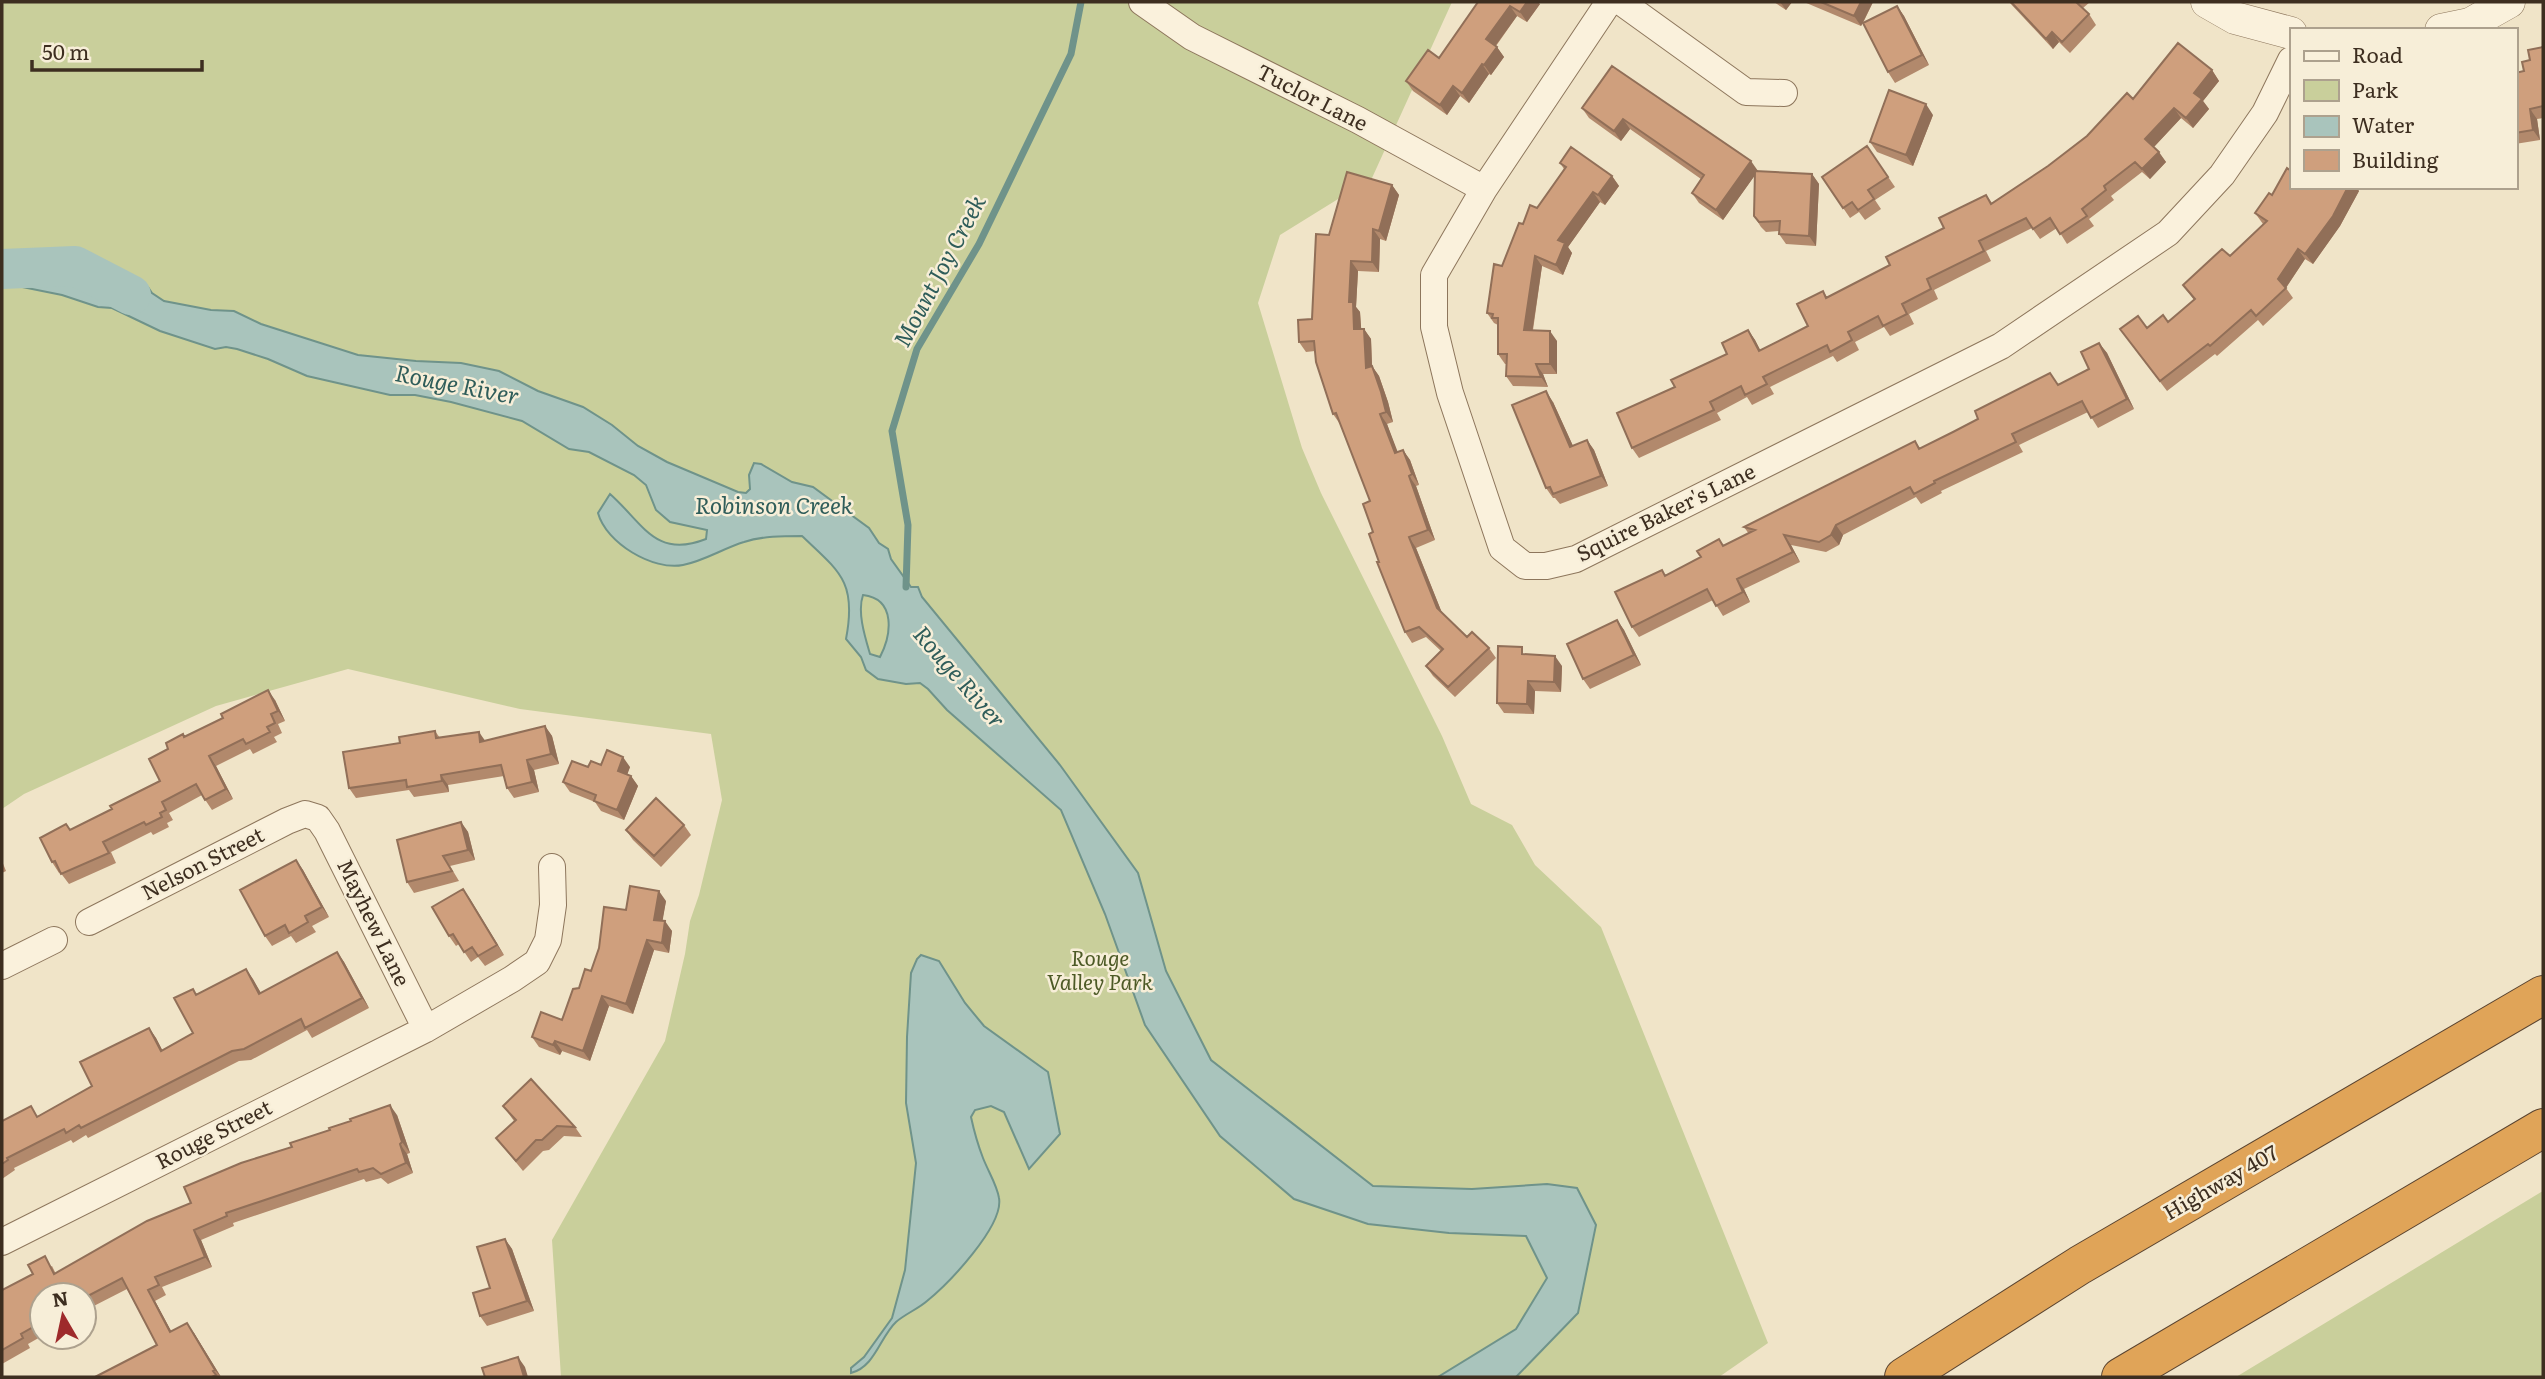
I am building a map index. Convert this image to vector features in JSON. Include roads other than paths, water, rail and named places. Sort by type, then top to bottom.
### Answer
[{"type":"highway","name":"Highway 407","points":[[1903,1377],[2080,1265],[2543,995]]},
{"type":"highway","points":[[2122,1377],[2543,1128]]},
{"type":"street","name":"Tuclor Lane","points":[[1142,2],[1192,37],[1358,120],[1484,189]]},
{"type":"street","name":"Squire Baker's Lane","points":[[1609,2],[1484,189],[1434,275],[1434,327],[1450,393],[1503,548],[1525,565],[1546,566],[1576,559],[2001,346],[2168,233],[2222,174],[2265,113],[2290,62]]},
{"type":"street","points":[[1621,2],[1746,92],[1784,93]]},
{"type":"street","points":[[2207,2],[2235,18],[2290,33]]},
{"type":"street","points":[[2451,28],[2470,24],[2509,2]]},
{"type":"street","name":"Nelson Street","points":[[89,922],[287,821],[305,814],[318,818]]},
{"type":"street","name":"Mayhew Lane","points":[[318,818],[426,1029]]},
{"type":"street","name":"Rouge Street","points":[[2,1242],[426,1029],[537,962],[548,940],[554,905],[552,867]]},
{"type":"street","points":[[2,966],[54,940]]},
{"type":"water","name":"Robinson Creek","points":[[2,256],[76,271],[97,270],[126,275],[133,282],[148,287],[164,301],[211,310],[234,311],[261,324],[358,355],[461,363],[499,371],[538,391],[583,407],[638,446],[667,462],[738,492],[746,493],[750,489],[749,475],[754,463],[761,464],[792,482],[813,487],[869,528],[879,543],[888,549],[891,559],[911,587],[918,587],[922,597],[1060,765],[1138,873],[1166,971],[1211,1060],[1373,1186],[1472,1189],[1547,1184],[1577,1188],[1596,1225],[1578,1313],[1516,1377],[1438,1377],[1516,1329],[1547,1278],[1526,1236],[1449,1233],[1368,1224],[1294,1199],[1220,1136],[1145,1025],[1105,914],[1061,810],[920,683],[906,684],[878,679],[866,670],[861,657],[846,639],[849,604],[842,580],[836,569],[802,536],[751,540],[699,561],[671,566],[658,564],[632,552],[610,535],[598,513],[610,494],[641,526],[662,541],[689,544],[706,539],[707,530],[670,522],[656,510],[646,485],[634,475],[589,452],[569,449],[522,421],[451,402],[415,395],[390,395],[307,376],[237,349],[215,349],[160,331],[112,308],[98,307],[62,295],[2,283]],"holes":[[[863,595],[882,603],[888,620],[887,639],[880,657],[870,654],[861,617]]]},
{"type":"water","points":[[921,955],[939,961],[965,1003],[984,1026],[1048,1072],[1060,1134],[1029,1169],[1004,1112],[991,1106],[975,1110],[971,1117],[975,1133],[999,1198],[993,1224],[973,1254],[948,1282],[923,1304],[896,1322],[866,1365],[851,1373],[851,1368],[864,1357],[892,1318],[905,1270],[916,1163],[906,1103],[907,1037],[911,973]]},
{"type":"waterway","name":"Mount Joy Creek","points":[[906,587],[908,525],[892,431],[917,349],[979,244],[1071,54],[1081,2]]},
{"type":"waterway","name":"Rouge River","points":[[2,269],[75,266],[131,295]]},
{"type":"park label","name":"Rouge Valley Park","points":[[1100,971]]}]
